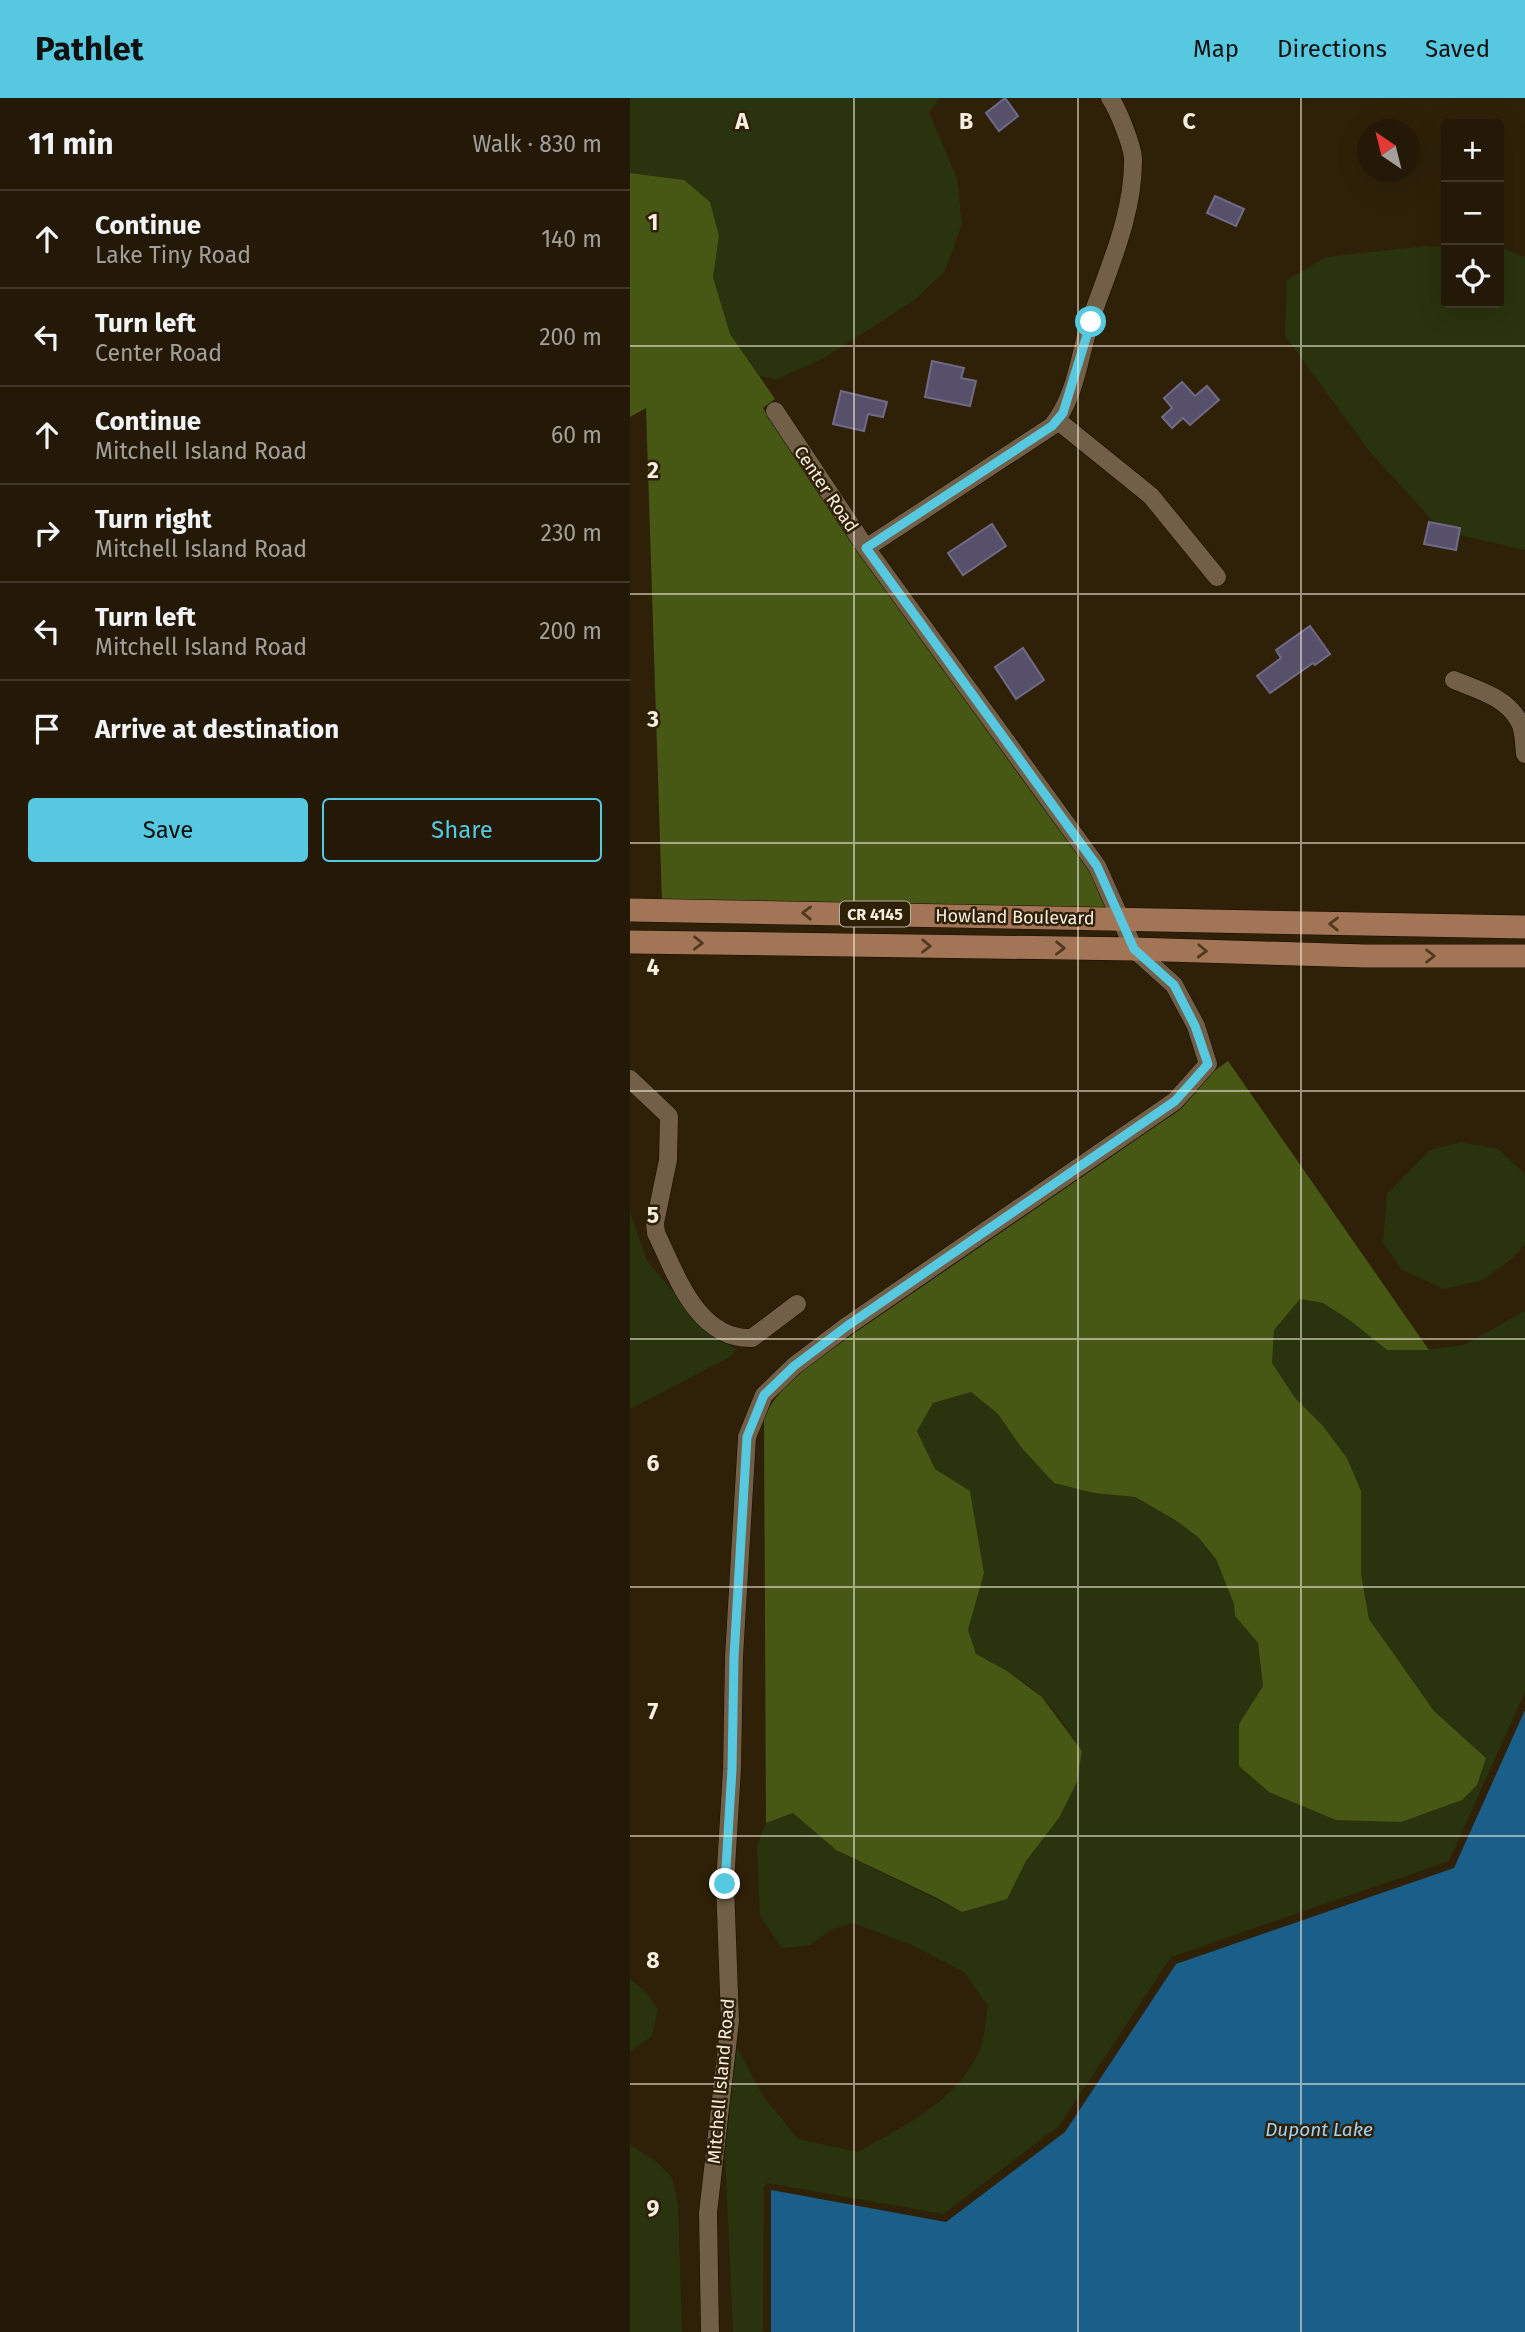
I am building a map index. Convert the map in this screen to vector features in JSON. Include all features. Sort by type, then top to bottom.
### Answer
[{"type":"main road","name":"Howland Boulevard","points":[[630,910],[1525,927]]},
{"type":"main road","name":"Howland Boulevard","points":[[630,942],[1134,949],[1365,956],[1525,956]]},
{"type":"street","points":[[866,548],[1052,426],[1063,413],[1109,274],[1129,199],[1133,155],[1110,98]]},
{"type":"street","name":"Center Road","points":[[775,411],[866,548],[1097,866],[1134,949]]},
{"type":"street","points":[[1057,420],[1150,496],[1217,577]]},
{"type":"street","points":[[1454,680],[1507,705],[1521,722],[1525,754]]},
{"type":"street","name":"Mitchell Island Road","points":[[710,2332],[708,2213],[730,2021],[725,1884],[732,1769],[734,1657],[747,1437],[764,1395],[794,1366],[847,1326],[1175,1101],[1208,1064],[1195,1026],[1174,985],[1134,949]]},
{"type":"street","points":[[630,1079],[669,1116],[667,1169],[654,1223],[656,1233],[698,1311],[731,1336],[752,1338],[797,1304]]},
{"type":"green space","points":[[630,98],[940,98],[929,113],[957,178],[962,224],[945,271],[913,301],[824,358],[777,379],[760,376],[730,334],[713,277],[719,236],[684,180],[630,173]]},
{"type":"green space","points":[[630,173],[684,180],[710,202],[719,236],[713,277],[730,334],[775,399],[763,408],[864,560],[1090,870],[1107,909],[662,901],[646,408],[630,417]]},
{"type":"green space","points":[[1424,246],[1441,247],[1441,308],[1504,308],[1504,249],[1525,257],[1525,550],[1442,531],[1371,453],[1285,336],[1287,280],[1326,257]]},
{"type":"green space","points":[[1228,1061],[1429,1350],[1387,1350],[1323,1303],[1300,1299],[1274,1330],[1272,1363],[1295,1398],[1323,1426],[1347,1458],[1361,1491],[1361,1574],[1369,1619],[1434,1711],[1486,1758],[1477,1785],[1462,1800],[1401,1822],[1336,1820],[1269,1792],[1239,1766],[1239,1724],[1263,1686],[1258,1643],[1235,1616],[1234,1604],[1216,1559],[1198,1537],[1135,1497],[1094,1493],[1054,1483],[1021,1447],[998,1414],[971,1392],[933,1403],[917,1431],[935,1469],[970,1491],[984,1573],[968,1630],[976,1654],[1007,1671],[1042,1697],[1082,1751],[1077,1782],[1059,1818],[1026,1861],[1007,1899],[962,1912],[836,1850],[793,1813],[766,1823],[764,1419],[780,1393],[815,1361],[1181,1109],[1213,1072]]},
{"type":"green space","points":[[1461,1142],[1498,1149],[1525,1174],[1525,1245],[1483,1280],[1444,1289],[1402,1270],[1383,1243],[1387,1194],[1430,1150]]},
{"type":"green space","points":[[630,1212],[647,1261],[709,1334],[736,1349],[730,1357],[630,1409]]},
{"type":"green space","points":[[1300,1299],[1323,1303],[1351,1321],[1424,1350],[1464,1345],[1525,1311],[1525,1692],[1449,1861],[1171,1957],[1059,2126],[943,2214],[767,2183],[764,2187],[763,2332],[733,2332],[725,2153],[737,2047],[763,2096],[798,2139],[858,2152],[913,2121],[962,2080],[982,2044],[988,2006],[964,1972],[912,1945],[853,1923],[832,1929],[810,1945],[782,1948],[760,1916],[757,1846],[766,1823],[793,1813],[836,1850],[962,1912],[1007,1898],[1026,1861],[1059,1818],[1077,1782],[1082,1751],[1053,1709],[1027,1685],[976,1654],[968,1631],[984,1573],[970,1491],[935,1469],[917,1430],[933,1403],[971,1392],[998,1414],[1021,1447],[1094,1493],[1134,1497],[1175,1520],[1198,1537],[1216,1559],[1234,1604],[1235,1616],[1258,1643],[1263,1686],[1239,1724],[1486,1758],[1434,1711],[1369,1619],[1361,1574],[1361,1491],[1347,1458],[1323,1426],[1295,1398],[1272,1363],[1274,1330]]},
{"type":"green space","points":[[630,1979],[645,1991],[658,2009],[652,2036],[630,2051]]},
{"type":"green space","points":[[630,2145],[657,2162],[672,2178],[678,2203],[682,2332],[630,2332]]},
{"type":"water","name":"Dupont Lake","points":[[1525,1710],[1525,2332],[771,2332],[771,2190],[946,2222],[1065,2132],[1176,1964],[1454,1868]]},
{"type":"building","points":[[1005,98],[1018,116],[999,131],[986,113]]},
{"type":"building","points":[[1215,196],[1244,209],[1236,226],[1207,213]]},
{"type":"building","points":[[932,361],[964,368],[961,378],[976,381],[970,406],[925,397]]},
{"type":"building","points":[[1182,382],[1195,396],[1207,386],[1219,400],[1190,425],[1183,418],[1172,428],[1162,417],[1172,408],[1164,398]]},
{"type":"building","points":[[841,391],[887,402],[883,417],[868,414],[864,431],[833,424]]},
{"type":"building","points":[[1429,522],[1460,528],[1456,550],[1424,544]]},
{"type":"building","points":[[992,524],[1006,546],[963,575],[948,553]]},
{"type":"building","points":[[1310,626],[1330,654],[1270,693],[1257,676],[1281,658],[1276,650]]},
{"type":"building","points":[[1023,648],[1044,680],[1016,699],[995,667]]},
{"type":"route","points":[[725,1884],[732,1769],[734,1657],[747,1437],[764,1395],[794,1366],[847,1326],[1017,1212],[1175,1101],[1208,1064],[1195,1026],[1174,985],[1134,949],[1097,866],[866,548],[1052,426],[1063,413],[1091,322]]}]
